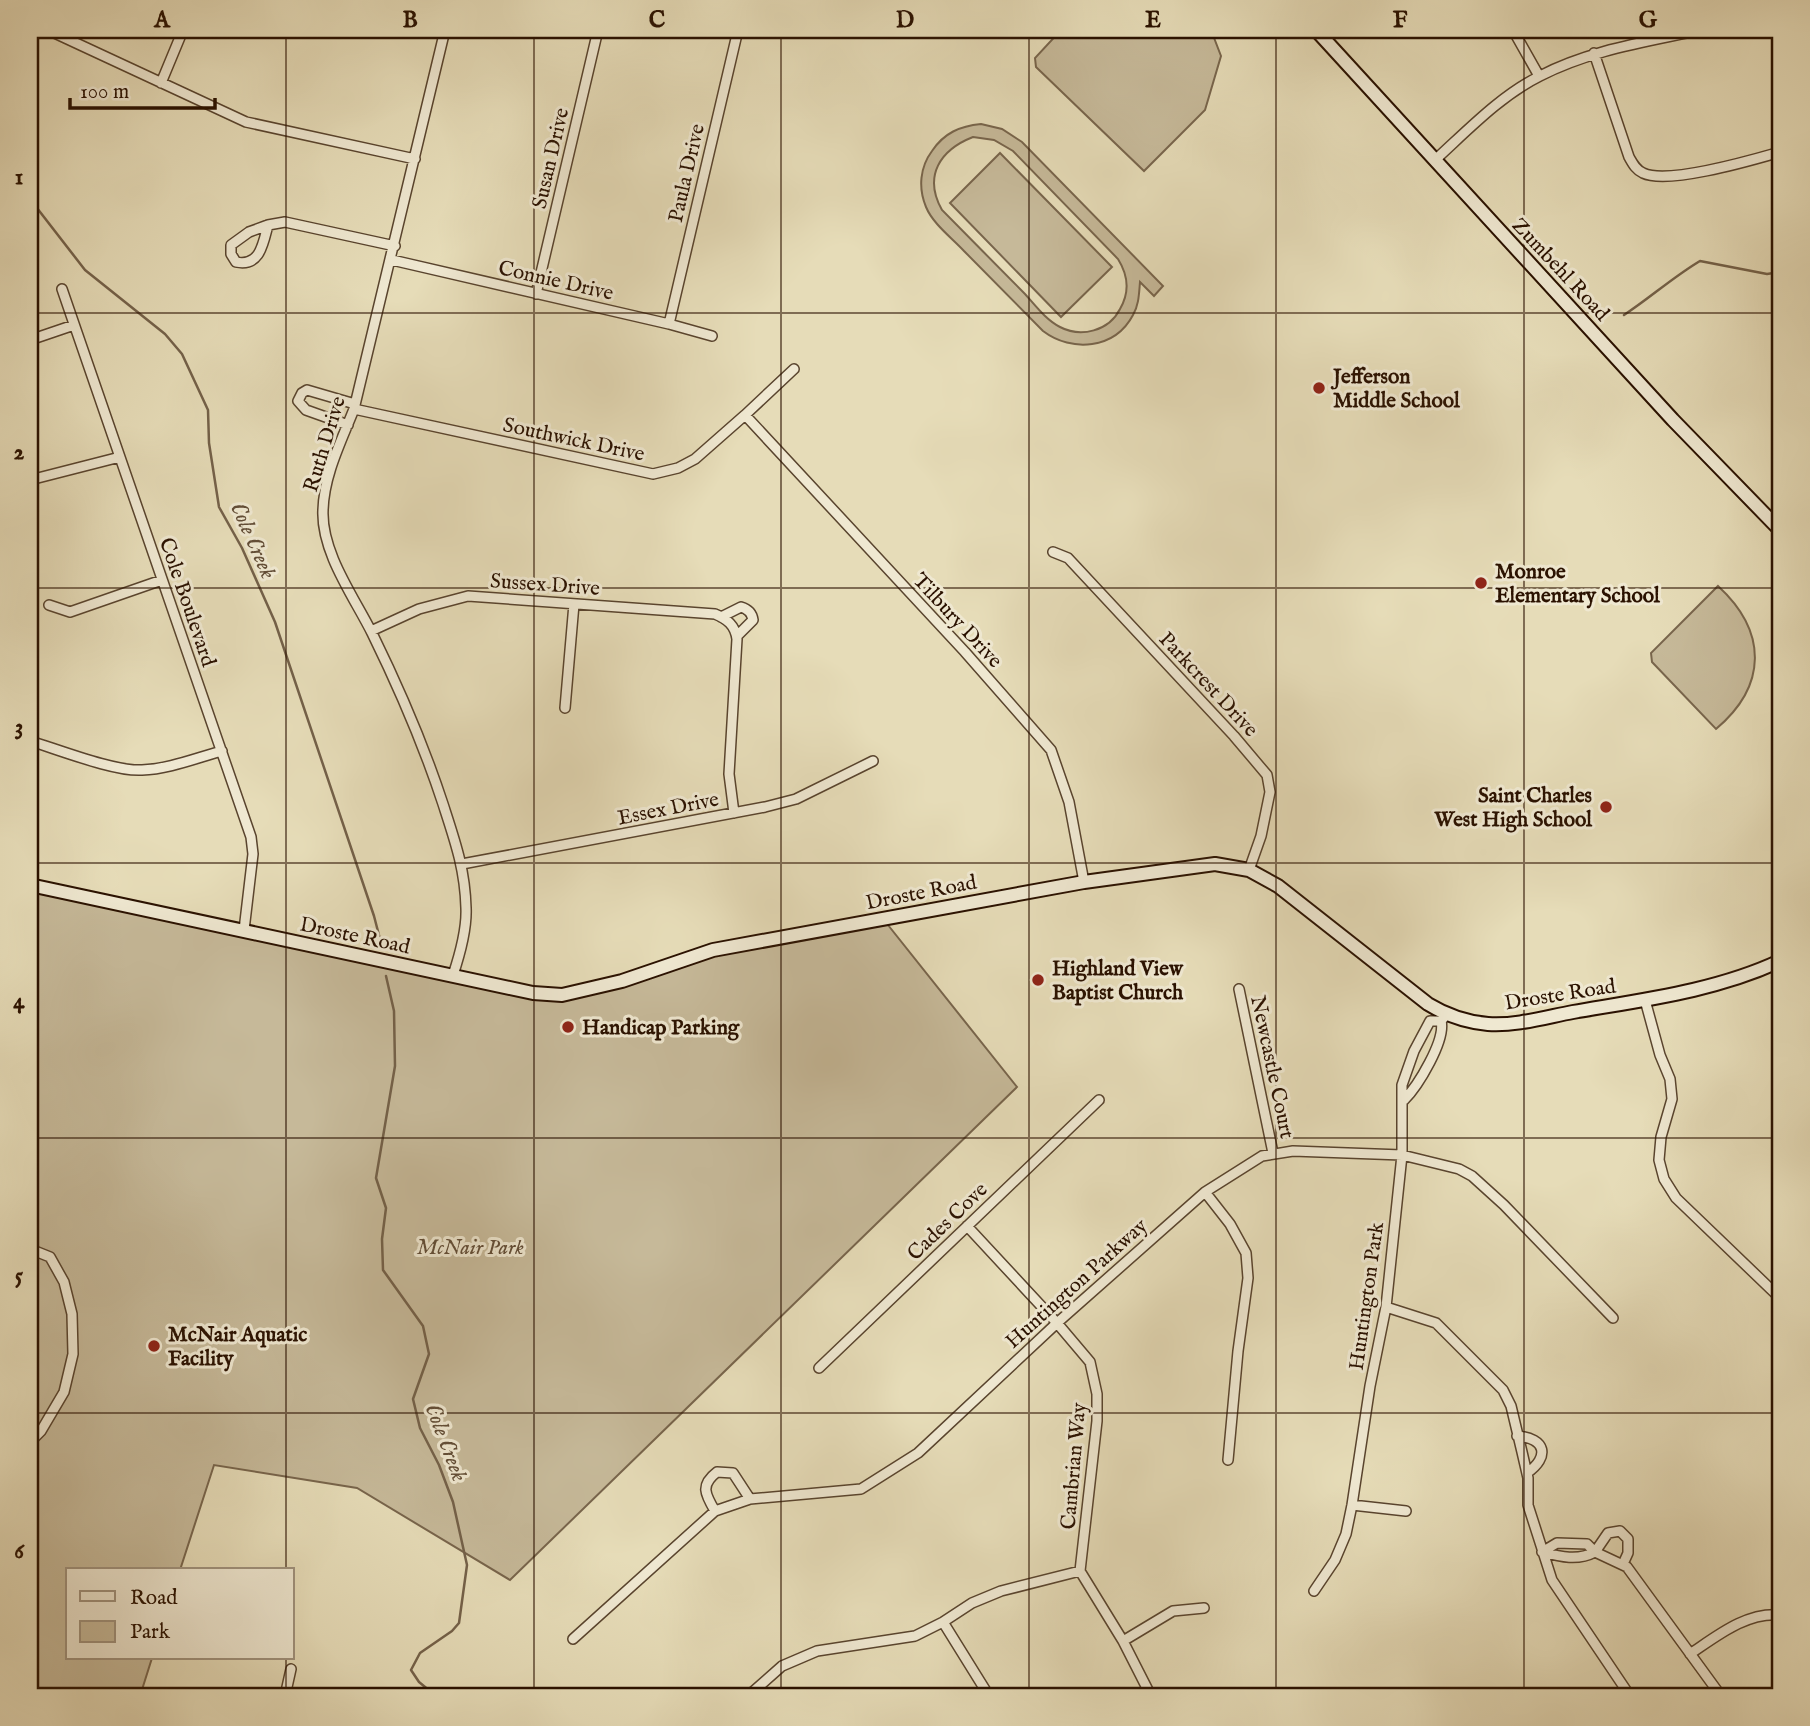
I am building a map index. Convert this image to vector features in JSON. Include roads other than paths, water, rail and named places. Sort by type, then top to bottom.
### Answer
[{"type":"street","points":[[30,40],[32,30]]},
{"type":"street","points":[[48,30],[246,122],[415,159]]},
{"type":"street","points":[[161,83],[183,30]]},
{"type":"street","name":"Ruth Drive","points":[[445,30],[355,406],[331,467],[322,513],[340,576],[371,631],[429,760],[462,864],[467,911],[461,950],[453,975]]},
{"type":"street","name":"Susan Drive","points":[[536,293],[598,30]]},
{"type":"street","name":"Paula Drive","points":[[668,324],[738,30]]},
{"type":"street","name":"Zumbehl Road","points":[[1317,30],[1674,420],[1780,530]]},
{"type":"street","points":[[1513,30],[1539,76]]},
{"type":"street","points":[[1435,160],[1492,108],[1539,76],[1594,53],[1701,30]]},
{"type":"street","points":[[1594,53],[1629,157],[1642,173],[1663,177],[1731,166],[1780,152]]},
{"type":"street","points":[[268,225],[259,255],[248,263],[236,262],[231,254],[231,245],[249,232],[268,225],[285,222],[395,246]]},
{"type":"street","name":"Connie Drive","points":[[392,260],[712,336]]},
{"type":"street","name":"Cole Boulevard","points":[[62,289],[253,846],[244,930]]},
{"type":"street","points":[[30,340],[74,325]]},
{"type":"street","name":"Southwick Drive","points":[[348,425],[306,410],[298,401],[302,393],[307,390],[355,406],[653,474],[678,468],[695,459],[794,369]]},
{"type":"street","name":"Tilbury Drive","points":[[746,415],[965,652],[1051,750],[1069,802],[1084,881]]},
{"type":"street","points":[[30,480],[120,457]]},
{"type":"street","name":"Parkcrest Drive","points":[[1053,552],[1068,558],[1267,775],[1269,796],[1261,836],[1249,870]]},
{"type":"street","points":[[49,605],[70,612],[162,580]]},
{"type":"street","name":"Sussex Drive","points":[[371,631],[419,609],[468,596],[715,614],[722,617],[741,607],[746,609],[753,620],[748,628],[737,636],[729,774],[734,813]]},
{"type":"street","points":[[565,708],[574,604]]},
{"type":"street","points":[[722,617],[732,624],[737,636]]},
{"type":"street","points":[[30,741],[139,771],[222,751]]},
{"type":"street","name":"Essex Drive","points":[[462,864],[796,799],[873,761]]},
{"type":"street","name":"Droste Road","points":[[30,885],[533,993],[562,995],[622,981],[713,950],[1084,881],[1214,864],[1249,870],[1278,886],[1443,1018],[1488,1024],[1518,1022],[1645,1000],[1734,979],[1780,961]]},
{"type":"street","name":"Newcastle Court","points":[[1239,989],[1273,1153]]},
{"type":"street","points":[[1645,1000],[1660,1055],[1670,1079],[1672,1099],[1661,1137],[1659,1160],[1664,1179],[1676,1198],[1780,1298]]},
{"type":"street","points":[[1404,1100],[1421,1078],[1442,1035],[1443,1018]]},
{"type":"street","name":"Huntington Park","points":[[1314,1591],[1335,1560],[1346,1534],[1352,1505],[1370,1386],[1386,1307],[1402,1155],[1402,1085],[1414,1051],[1430,1021],[1443,1018]]},
{"type":"street","name":"Cades Cove","points":[[819,1368],[1099,1100]]},
{"type":"street","name":"Huntington Parkway","points":[[573,1639],[715,1511],[750,1499],[861,1489],[918,1453],[1057,1323],[1205,1192],[1262,1156],[1293,1150],[1402,1155],[1459,1169],[1472,1176],[1504,1205],[1613,1318]]},
{"type":"street","points":[[1205,1192],[1230,1224],[1246,1254],[1248,1278],[1228,1460]]},
{"type":"street","name":"Cambrian Way","points":[[967,1226],[1090,1362],[1097,1394],[1080,1571]]},
{"type":"street","points":[[30,1249],[50,1257],[64,1282],[72,1314],[73,1354],[64,1392],[41,1431],[30,1442]]},
{"type":"street","points":[[1386,1307],[1436,1323],[1503,1390],[1511,1406],[1527,1474],[1528,1505],[1552,1580],[1630,1696]]},
{"type":"street","points":[[1517,1436],[1538,1442],[1542,1451],[1543,1458],[1527,1474]]},
{"type":"street","points":[[715,1511],[705,1495],[704,1487],[709,1478],[717,1472],[733,1473],[750,1499]]},
{"type":"street","points":[[1352,1505],[1406,1511]]},
{"type":"street","points":[[1542,1552],[1583,1559],[1595,1552],[1608,1533],[1620,1531],[1628,1539],[1628,1553],[1623,1564]]},
{"type":"street","points":[[1542,1552],[1557,1543],[1587,1544],[1595,1552],[1627,1566],[1721,1696]]},
{"type":"street","points":[[748,1696],[782,1666],[817,1651],[915,1636],[972,1603],[1001,1591],[1080,1571],[1123,1641],[1151,1696]]},
{"type":"street","points":[[1123,1641],[1173,1611],[1203,1608]]},
{"type":"street","points":[[1690,1654],[1730,1627],[1756,1616],[1780,1615]]},
{"type":"street","points":[[943,1622],[989,1696]]},
{"type":"street","points":[[285,1696],[291,1669]]},
{"type":"waterway","name":"Cole Creek","points":[[30,199],[85,270],[165,334],[182,354],[208,410],[209,443],[219,507],[242,548],[275,622],[381,943]]},
{"type":"waterway","points":[[1624,315],[1700,261],[1767,274],[1780,272]]},
{"type":"waterway","name":"Cole Creek","points":[[386,976],[394,1011],[395,1066],[376,1178],[386,1208],[382,1239],[383,1270],[423,1326],[429,1354],[413,1399],[420,1428],[439,1465],[453,1502],[467,1565],[459,1623],[420,1653],[411,1670],[419,1682],[436,1696]]},
{"type":"place","name":"Jefferson Middle School","points":[[1319,388]]},
{"type":"place","name":"Monroe Elementary School","points":[[1481,583]]},
{"type":"place","name":"Saint Charles West High School","points":[[1606,807]]},
{"type":"place","name":"Highland View Baptist Church","points":[[1038,980]]},
{"type":"place","name":"Handicap Parking","points":[[568,1027]]},
{"type":"place","name":"McNair Aquatic Facility","points":[[154,1346]]},
{"type":"park label","name":"McNair Park","points":[[470,1247]]}]
